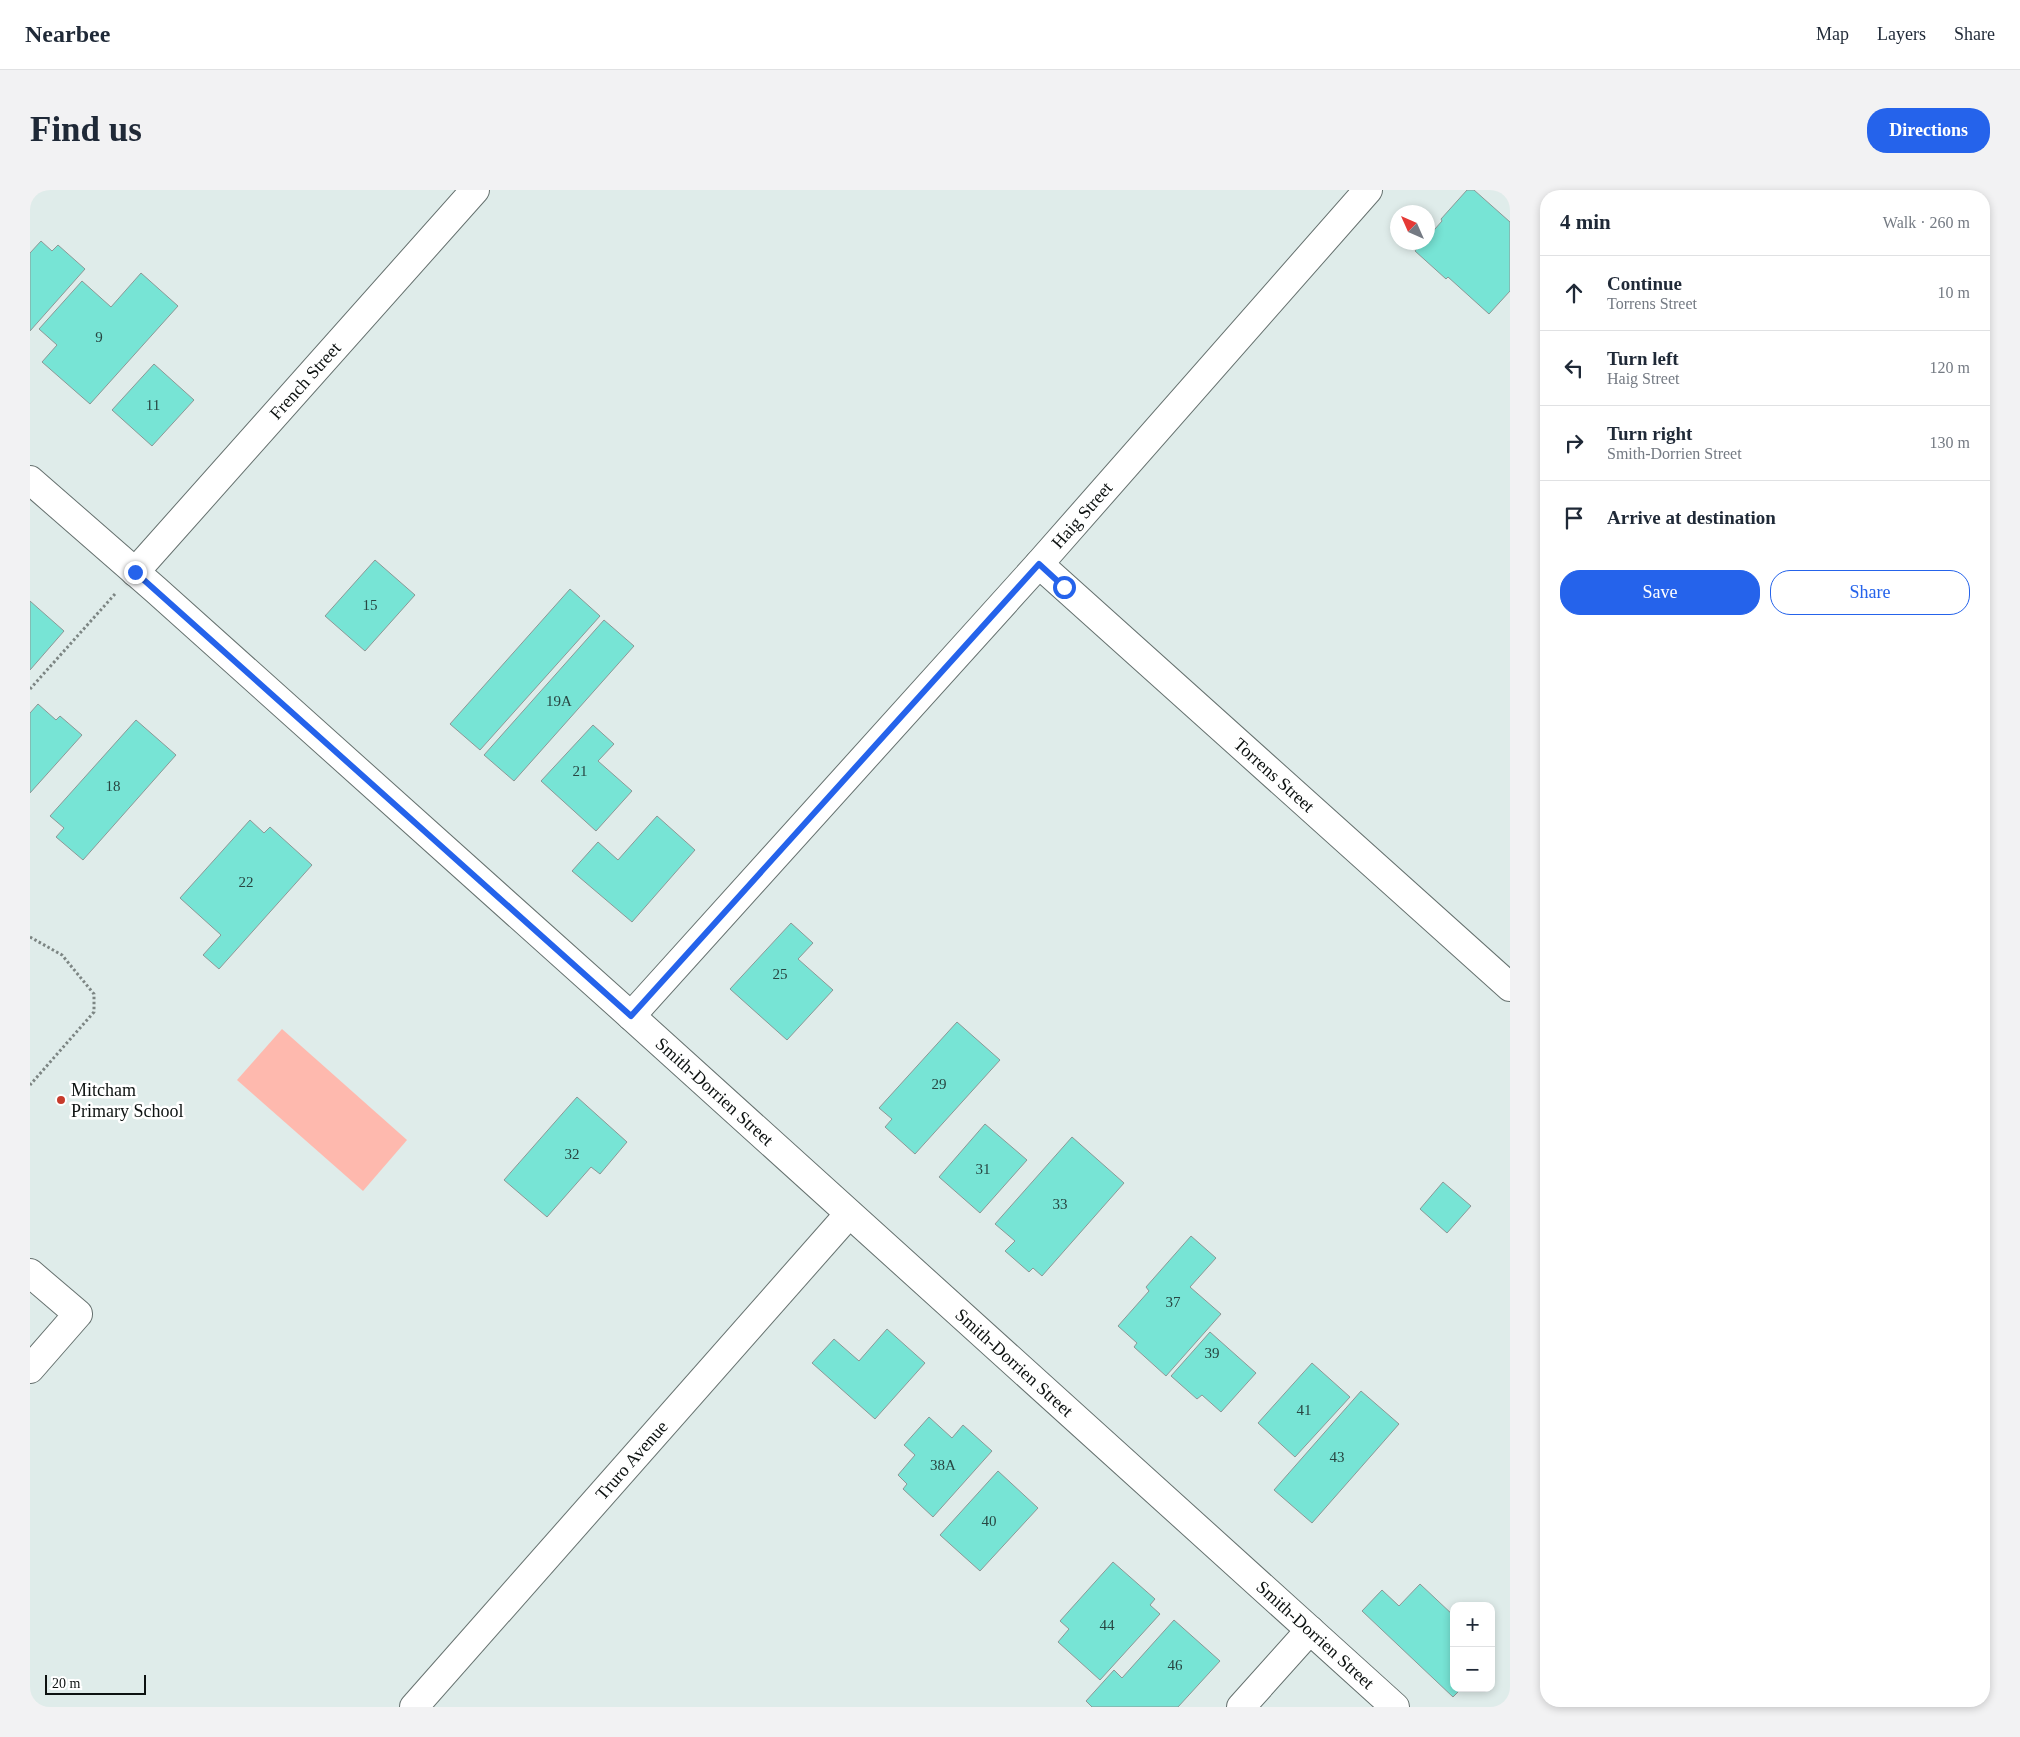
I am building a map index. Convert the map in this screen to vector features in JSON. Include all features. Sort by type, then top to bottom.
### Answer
[{"type":"street","name":"French Street","points":[[135,572],[475,190]]},
{"type":"street","name":"Haig Street","points":[[631,1016],[1039,564],[1368,190]]},
{"type":"street","name":"Smith-Dorrien Street","points":[[30,480],[631,1016],[1395,1707]]},
{"type":"street","name":"Torrens Street","points":[[1039,564],[1510,987]]},
{"type":"street","name":"Truro Avenue","points":[[414,1707],[849,1214]]},
{"type":"street","points":[[30,1272],[78,1314],[30,1370]]},
{"type":"street","points":[[1241,1707],[1310,1630]]},
{"type":"path","points":[[30,689],[135,572]]},
{"type":"path","points":[[30,937],[62,955],[94,994],[94,1012],[30,1084]]},
{"type":"shaded area","points":[[282,1029],[407,1140],[363,1191],[237,1080]]},
{"type":"building","points":[[1467,190],[1474,190],[1510,222],[1510,291],[1489,314],[1448,277],[1446,279],[1415,251],[1435,250],[1435,229],[1442,221],[1441,219]]},
{"type":"building","points":[[41,241],[52,251],[58,245],[85,269],[30,331],[30,253]]},
{"type":"building","points":[[141,273],[178,306],[90,404],[42,362],[57,345],[39,329],[82,281],[111,307]]},
{"type":"building","points":[[154,364],[194,400],[152,446],[112,410]]},
{"type":"building","points":[[375,560],[415,595],[365,651],[325,616]]},
{"type":"building","points":[[570,589],[600,616],[480,750],[450,724]]},
{"type":"building","points":[[30,601],[64,631],[30,670]]},
{"type":"building","points":[[604,620],[634,646],[514,781],[484,755]]},
{"type":"building","points":[[38,704],[56,720],[60,716],[82,735],[30,793],[30,713]]},
{"type":"building","points":[[136,720],[176,755],[83,860],[56,837],[64,828],[50,816]]},
{"type":"building","points":[[593,725],[614,744],[598,761],[632,791],[596,831],[541,781]]},
{"type":"building","points":[[657,816],[695,850],[632,922],[572,871],[598,842],[618,860]]},
{"type":"building","points":[[250,820],[264,833],[270,827],[312,865],[219,969],[203,955],[221,935],[180,898]]},
{"type":"building","points":[[791,923],[813,943],[798,959],[833,990],[787,1040],[730,989]]},
{"type":"building","points":[[957,1022],[1000,1060],[915,1154],[885,1127],[892,1119],[879,1108]]},
{"type":"building","points":[[577,1097],[627,1142],[600,1174],[591,1167],[547,1217],[504,1180]]},
{"type":"building","points":[[985,1124],[1027,1160],[980,1213],[939,1177]]},
{"type":"building","points":[[1072,1137],[1124,1183],[1042,1276],[1033,1268],[1029,1272],[1005,1251],[1015,1241],[995,1224]]},
{"type":"building","points":[[1443,1182],[1471,1206],[1447,1233],[1420,1209]]},
{"type":"building","points":[[1191,1236],[1216,1258],[1190,1287],[1221,1314],[1166,1376],[1134,1347],[1137,1343],[1118,1326],[1149,1291],[1146,1287]]},
{"type":"building","points":[[887,1329],[925,1363],[875,1419],[812,1363],[834,1339],[859,1361]]},
{"type":"building","points":[[1210,1332],[1256,1373],[1221,1412],[1202,1395],[1197,1399],[1171,1376]]},
{"type":"building","points":[[1312,1363],[1350,1397],[1295,1457],[1258,1423]]},
{"type":"building","points":[[1361,1391],[1399,1424],[1312,1523],[1274,1490]]},
{"type":"building","points":[[929,1417],[952,1438],[963,1425],[992,1451],[933,1517],[903,1489],[907,1484],[898,1475],[915,1455],[904,1445]]},
{"type":"building","points":[[998,1471],[1038,1508],[980,1571],[940,1535]]},
{"type":"building","points":[[1113,1562],[1155,1599],[1150,1605],[1160,1614],[1100,1680],[1058,1642],[1069,1629],[1060,1621]]},
{"type":"building","points":[[1420,1584],[1450,1612],[1450,1692],[1458,1692],[1453,1697],[1362,1611],[1382,1590],[1399,1606]]},
{"type":"building","points":[[1174,1620],[1220,1661],[1178,1707],[1092,1707],[1086,1701],[1114,1670],[1122,1678]]},
{"type":"place","name":"Mitcham Primary School","points":[[61,1100]]},
{"type":"route","points":[[135,572],[631,1016],[1039,564],[1064,587]]}]
